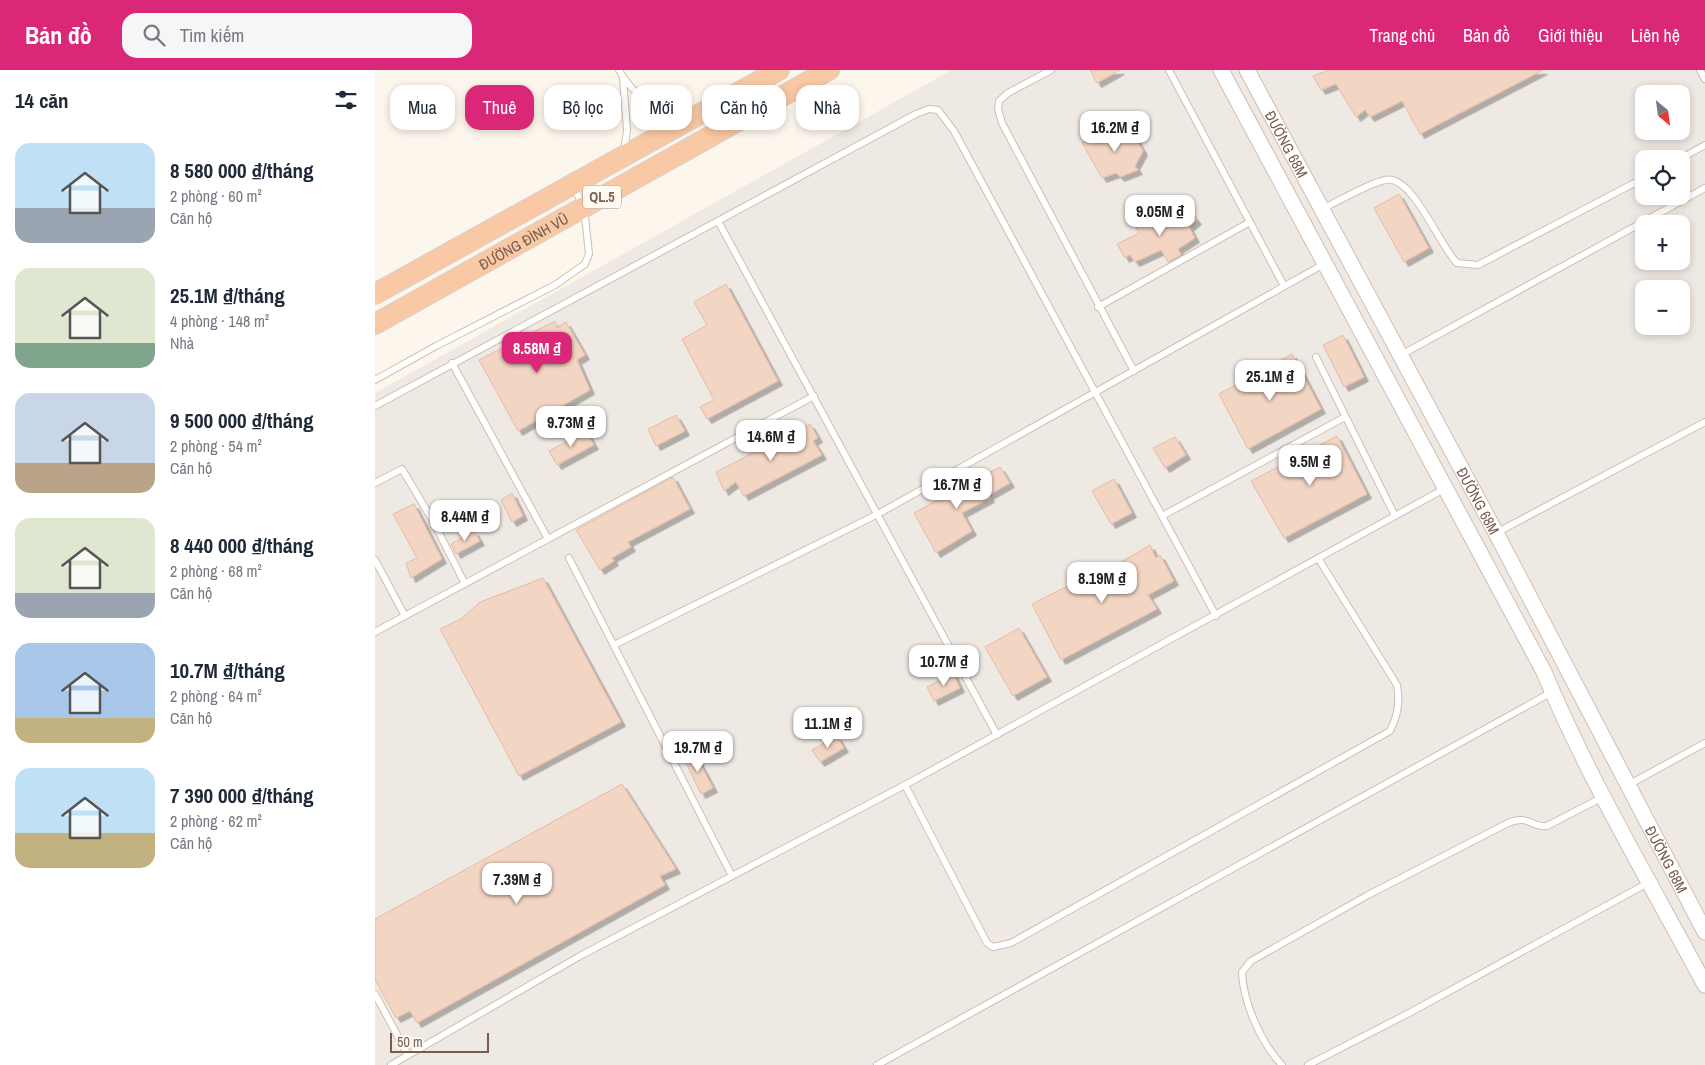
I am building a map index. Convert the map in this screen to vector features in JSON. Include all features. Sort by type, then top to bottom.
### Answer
[{"type":"highway","name":"ĐƯỜNG ĐÌNH VŨ","points":[[692,119],[779,70]]},
{"type":"highway","name":"ĐƯỜNG ĐÌNH VŨ","points":[[375,324],[829,70]]},
{"type":"highway","name":"ĐƯỜNG ĐÌNH VŨ","points":[[375,294],[672,130]]},
{"type":"street","points":[[1221,70],[1544,672],[1604,797],[1705,985]]},
{"type":"street","name":"ĐƯỜNG 68M","points":[[1252,72],[1322,209],[1496,533],[1705,932]]},
{"type":"lane","points":[[619,70],[623,78],[631,85]]},
{"type":"lane","points":[[1051,70],[1008,93],[999,101],[998,110],[1002,123],[1098,307],[1134,371]]},
{"type":"lane","points":[[1169,70],[1285,286]]},
{"type":"lane","points":[[1700,70],[1705,79]]},
{"type":"lane","points":[[623,78],[627,130],[623,156]]},
{"type":"lane","points":[[375,406],[451,363],[916,114],[929,109],[937,110],[954,131],[1217,616]]},
{"type":"lane","points":[[1690,153],[1705,145]]},
{"type":"lane","points":[[1322,209],[1385,179],[1398,182],[1420,205],[1450,256],[1457,263],[1478,265],[1635,183]]},
{"type":"lane","points":[[375,380],[578,270],[585,264],[589,254],[584,207],[572,184]]},
{"type":"lane","points":[[1401,355],[1705,188]]},
{"type":"lane","points":[[718,221],[997,735]]},
{"type":"lane","points":[[1098,307],[1250,222]]},
{"type":"lane","points":[[614,645],[878,514],[1325,263]]},
{"type":"lane","points":[[1316,357],[1395,516]]},
{"type":"lane","points":[[451,363],[548,539]]},
{"type":"lane","points":[[375,632],[814,396]]},
{"type":"lane","points":[[1162,516],[1345,417]]},
{"type":"lane","points":[[1496,533],[1705,422]]},
{"type":"lane","points":[[375,483],[402,469],[433,521],[465,584]]},
{"type":"lane","points":[[391,1065],[580,956],[905,785],[1217,616],[1446,488]]},
{"type":"lane","points":[[569,558],[732,876]]},
{"type":"lane","points":[[905,785],[987,943],[993,947],[1011,943],[1390,731],[1397,718],[1399,699],[1397,685],[1319,558]]},
{"type":"lane","points":[[375,560],[405,616]]},
{"type":"lane","points":[[877,1065],[1553,692]]},
{"type":"lane","points":[[1628,784],[1705,743]]},
{"type":"lane","points":[[1282,1065],[1275,1057],[1248,1008],[1242,972],[1251,961],[1368,895],[1516,820],[1525,819],[1538,826],[1547,826],[1604,797]]},
{"type":"lane","points":[[1308,1065],[1411,1012],[1649,882]]},
{"type":"lane","points":[[375,994],[409,1055]]},
{"type":"shaded area","points":[[952,70],[1705,70],[1705,1065],[375,1065],[375,393],[845,130],[859,130],[859,122]]},
{"type":"building","points":[[1090,70],[1120,70],[1097,83]]},
{"type":"building","points":[[1329,70],[1543,70],[1420,134],[1402,101],[1370,117],[1365,110],[1356,117],[1336,84],[1321,90],[1313,76]]},
{"type":"building","points":[[1127,122],[1143,151],[1135,166],[1138,170],[1120,177],[1116,173],[1102,178],[1082,143],[1094,137],[1099,144],[1116,135],[1113,128]]},
{"type":"building","points":[[1399,194],[1429,248],[1404,262],[1374,208]]},
{"type":"building","points":[[1186,207],[1197,220],[1189,227],[1195,238],[1178,249],[1181,255],[1168,262],[1161,250],[1135,262],[1130,255],[1125,258],[1117,244],[1139,233],[1136,227],[1161,215],[1166,219]]},
{"type":"building","points":[[726,284],[778,381],[707,419],[700,407],[714,400],[682,339],[707,325],[694,302]]},
{"type":"building","points":[[555,321],[557,328],[566,322],[585,355],[577,360],[590,390],[518,431],[479,360]]},
{"type":"building","points":[[1343,335],[1364,377],[1344,387],[1323,345]]},
{"type":"building","points":[[1292,354],[1321,409],[1248,449],[1219,394]]},
{"type":"building","points":[[676,415],[685,431],[656,446],[648,429]]},
{"type":"building","points":[[810,424],[818,438],[813,441],[822,455],[744,496],[736,482],[724,491],[716,472]]},
{"type":"building","points":[[586,431],[594,445],[557,465],[549,451]]},
{"type":"building","points":[[1337,436],[1367,494],[1284,538],[1251,481]]},
{"type":"building","points":[[1175,437],[1186,455],[1165,468],[1153,448]]},
{"type":"building","points":[[1000,467],[1010,483],[989,495],[990,498],[962,513],[972,531],[936,553],[914,513]]},
{"type":"building","points":[[673,477],[690,509],[628,542],[631,547],[612,558],[614,561],[600,570],[576,530]]},
{"type":"building","points":[[1114,479],[1132,513],[1111,524],[1092,491]]},
{"type":"building","points":[[512,493],[523,516],[512,522],[501,500]]},
{"type":"building","points":[[414,504],[442,559],[411,578],[406,563],[417,558],[393,514]]},
{"type":"building","points":[[474,531],[480,541],[456,554],[451,544]]},
{"type":"building","points":[[1150,545],[1156,558],[1160,555],[1174,581],[1148,595],[1157,609],[1061,660],[1032,604],[1093,573],[1103,593],[1132,576],[1121,562]]},
{"type":"building","points":[[543,578],[621,722],[519,776],[440,629],[461,619],[480,602]]},
{"type":"building","points":[[1019,628],[1047,677],[1013,696],[985,647]]},
{"type":"building","points":[[953,673],[960,688],[934,701],[927,687]]},
{"type":"building","points":[[837,736],[844,748],[820,762],[812,750]]},
{"type":"building","points":[[694,752],[713,788],[701,794],[683,757]]},
{"type":"building","points":[[622,784],[676,869],[660,876],[665,885],[417,1023],[410,1011],[396,1018],[375,980],[375,919]]}]
